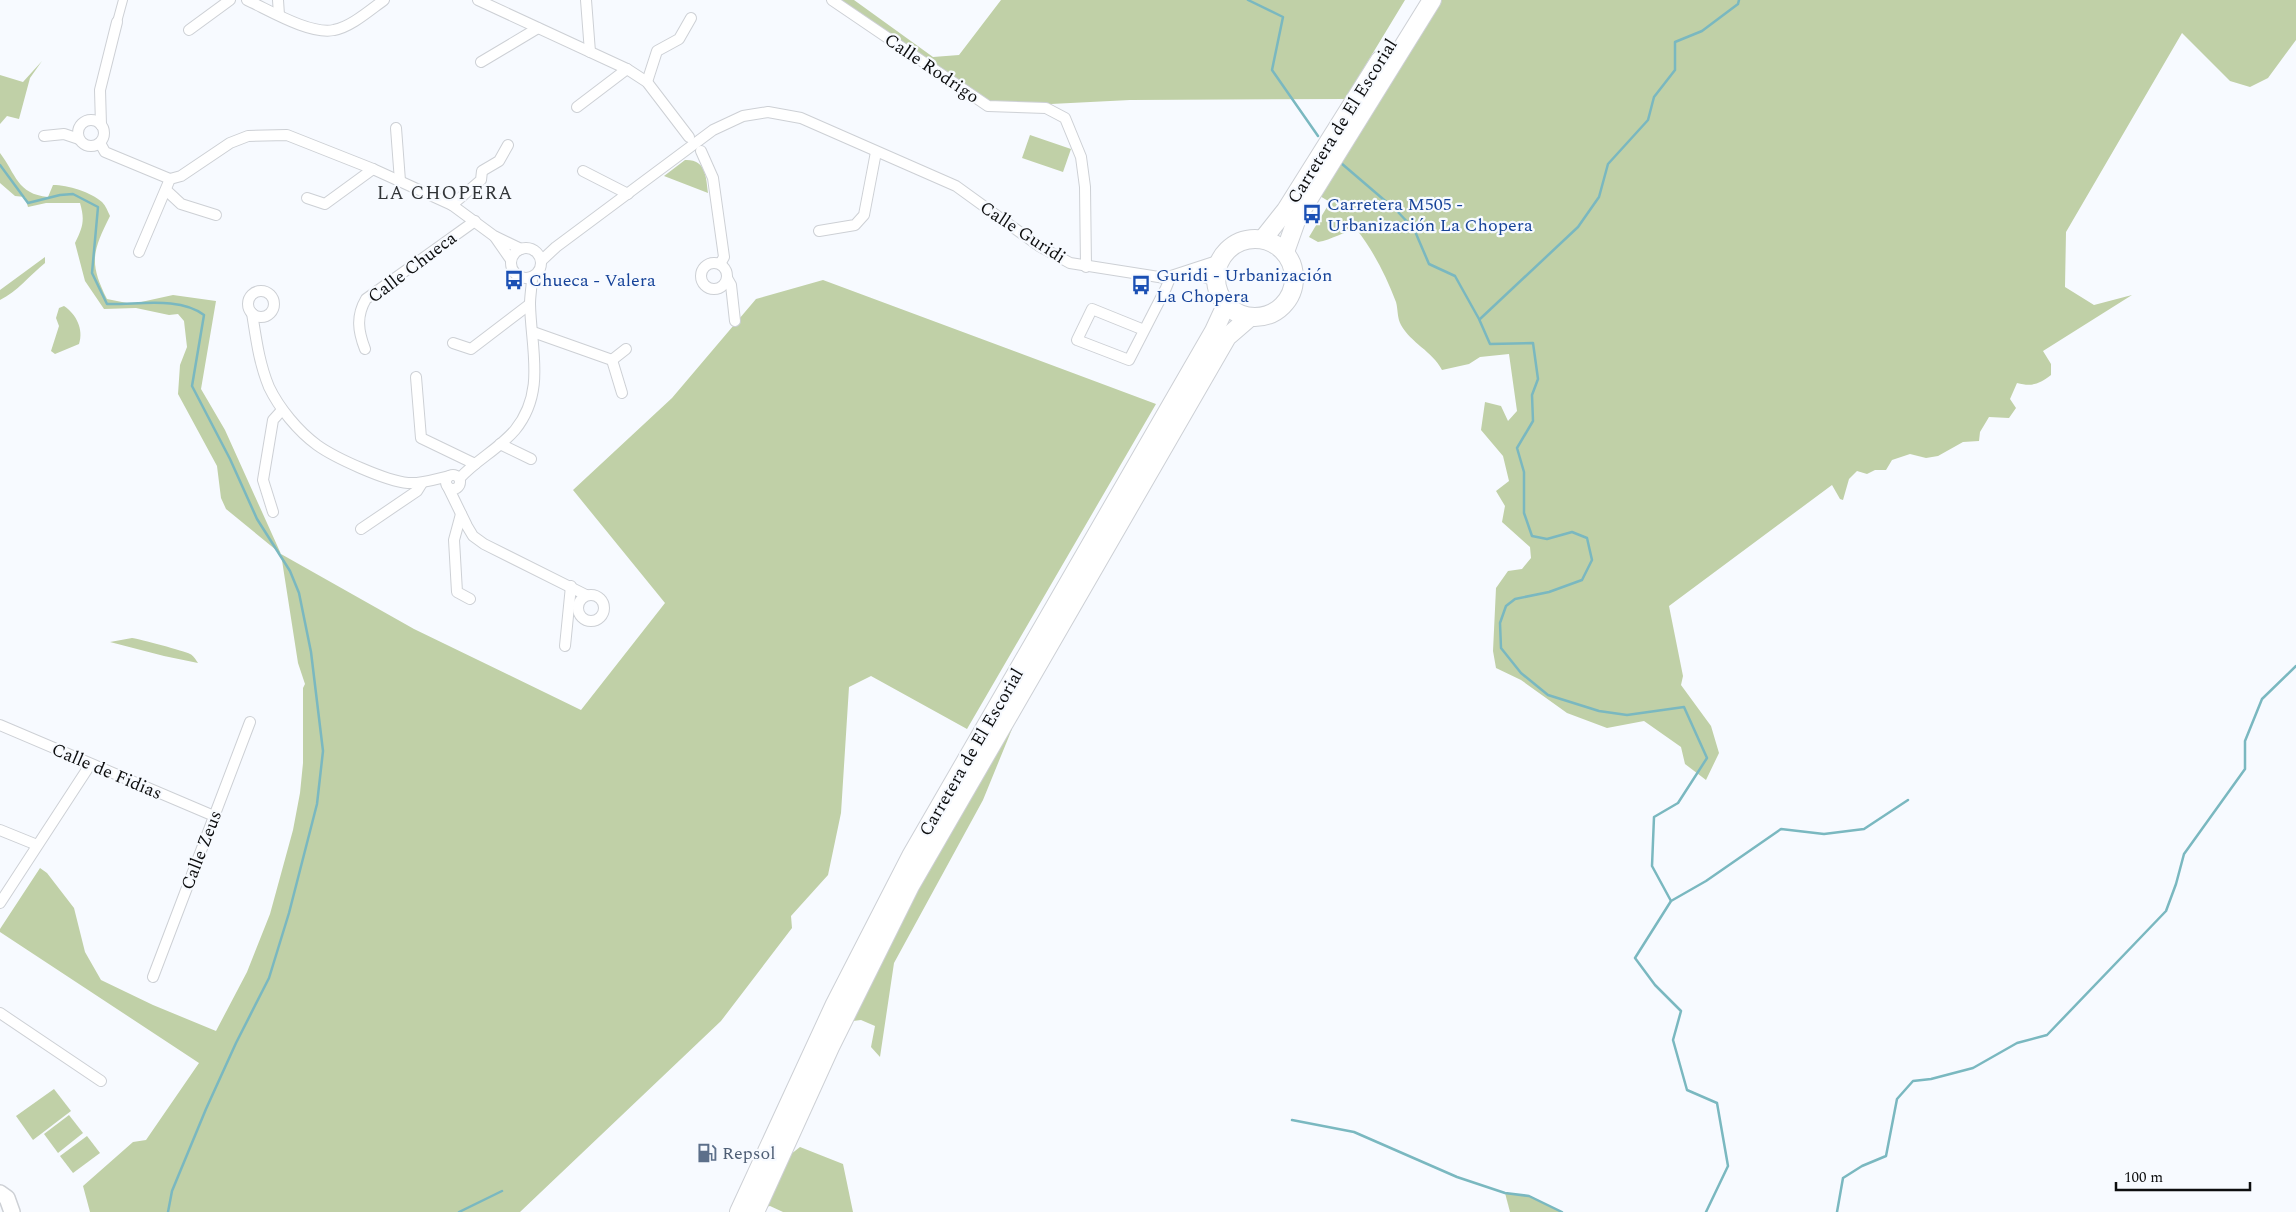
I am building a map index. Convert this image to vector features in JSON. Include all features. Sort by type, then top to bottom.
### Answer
[{"type":"highway","name":"Carretera de El Escorial","points":[[1263,239],[1286,210],[1419,0]]},
{"type":"highway","name":"Carretera de El Escorial","points":[[1285,252],[1299,214],[1432,0]]},
{"type":"highway","points":[[1250,239],[1263,239],[1278,246],[1285,252],[1292,264],[1295,278],[1289,297],[1276,312],[1263,317],[1249,318],[1236,313],[1226,305],[1219,294],[1216,281],[1220,260],[1228,250],[1238,243],[1250,239]]},
{"type":"highway","name":"Carretera de El Escorial","points":[[739,1212],[835,1004],[911,856],[1214,331],[1226,305]]},
{"type":"highway","name":"Carretera de El Escorial","points":[[755,1212],[830,1047],[910,886],[1227,337],[1249,318]]},
{"type":"main road","points":[[0,1193],[7,1198],[12,1212]]},
{"type":"street","points":[[44,136],[64,134],[91,147],[100,143],[104,134],[101,125],[100,90],[123,0]]},
{"type":"street","points":[[189,30],[230,0]]},
{"type":"street","points":[[247,0],[312,29],[336,30],[384,0]]},
{"type":"street","points":[[278,0],[279,15]]},
{"type":"street","points":[[478,0],[627,69],[648,82],[689,137]]},
{"type":"street","points":[[586,0],[590,52]]},
{"type":"street","name":"Calle Rodrigo","points":[[832,0],[988,106],[1046,108],[1065,118],[1081,157],[1085,187],[1086,267]]},
{"type":"street","points":[[648,82],[657,51],[680,39],[691,18]]},
{"type":"street","points":[[481,62],[538,28]]},
{"type":"street","points":[[577,107],[627,69]]},
{"type":"street","name":"Calle Guridi","points":[[542,261],[556,247],[726,122],[743,116],[768,112],[801,118],[956,186],[1039,246],[1070,263],[1160,278],[1198,275],[1216,281]]},
{"type":"street","points":[[79,140],[78,130],[84,122],[93,120],[101,125]]},
{"type":"street","points":[[396,128],[400,181]]},
{"type":"street","name":"Calle Chueca","points":[[170,179],[180,176],[230,143],[248,136],[266,134],[287,135],[304,140],[373,169],[452,205],[494,236],[521,249]]},
{"type":"street","points":[[694,135],[702,139],[703,148],[700,151],[694,153],[688,150],[686,144],[689,137],[694,135]]},
{"type":"street","points":[[100,143],[105,152],[170,179],[139,252]]},
{"type":"street","name":"Calle Chueca","points":[[452,205],[481,180],[482,171],[499,161],[508,145]]},
{"type":"street","points":[[700,151],[713,178],[724,257],[720,264]]},
{"type":"street","points":[[819,231],[855,225],[864,215],[876,152]]},
{"type":"street","points":[[308,198],[325,204],[373,169]]},
{"type":"street","points":[[583,171],[628,194]]},
{"type":"street","points":[[166,190],[181,204],[216,215]]},
{"type":"street","name":"Calle Chueca","points":[[364,349],[360,336],[359,312],[366,299],[475,221]]},
{"type":"street","name":"Calle Chueca","points":[[494,236],[511,260]]},
{"type":"street","name":"Calle Guridi","points":[[534,250],[556,247]]},
{"type":"street","points":[[252,313],[258,353],[269,386],[282,410],[317,445],[350,463],[387,478],[407,483],[453,481],[515,430],[525,413],[533,393],[536,376],[530,304],[532,278],[541,269],[542,261],[534,250],[521,249],[513,255],[511,260],[513,270],[519,277],[530,304]]},
{"type":"street","name":"Calle Guridi","points":[[1175,276],[1220,260]]},
{"type":"street","points":[[727,278],[717,288],[707,287],[701,279],[701,274],[706,266],[715,263],[720,264],[726,271],[730,285],[735,322]]},
{"type":"street","points":[[1144,330],[1092,309],[1077,340],[1129,360],[1175,276]]},
{"type":"street","points":[[519,277],[532,278]]},
{"type":"street","points":[[453,343],[471,349],[530,304]]},
{"type":"street","points":[[533,332],[612,360]]},
{"type":"street","points":[[612,360],[626,349]]},
{"type":"street","points":[[612,360],[622,394]]},
{"type":"street","points":[[416,377],[421,438],[471,467]]},
{"type":"street","points":[[273,512],[263,480],[273,420],[282,410]]},
{"type":"street","points":[[500,444],[531,459]]},
{"type":"street","points":[[453,481],[460,512],[473,536],[484,544],[586,595]]},
{"type":"street","points":[[362,529],[417,491],[426,482]]},
{"type":"street","points":[[460,512],[454,540],[458,592],[470,599]]},
{"type":"street","points":[[565,646],[571,586]]},
{"type":"street","name":"Calle Zeus","points":[[153,977],[250,722]]},
{"type":"street","name":"Calle de Fidias","points":[[0,725],[90,765],[214,816]]},
{"type":"street","points":[[0,903],[90,765]]},
{"type":"street","points":[[0,830],[37,845]]},
{"type":"street","points":[[0,1013],[101,1081]]},
{"type":"green space","points":[[841,0],[854,0],[933,57],[959,55],[1001,0],[1405,0],[1345,99],[1130,100],[1031,105],[989,103]]},
{"type":"green space","points":[[1432,0],[2296,0],[2296,40],[2268,78],[2250,87],[2230,81],[2182,33],[2066,232],[2065,287],[2094,305],[2132,295],[2043,351],[2051,364],[2051,375],[2035,384],[2017,383],[2010,399],[2016,408],[2009,418],[1989,417],[1980,432],[1979,441],[1963,442],[1938,456],[1926,458],[1910,454],[1892,460],[1886,470],[1875,470],[1867,474],[1857,471],[1849,479],[1843,500],[1840,499],[1832,485],[1669,606],[1683,676],[1681,685],[1711,726],[1719,753],[1706,780],[1685,764],[1681,747],[1644,721],[1607,728],[1567,713],[1521,680],[1496,668],[1493,651],[1496,588],[1508,571],[1522,569],[1531,558],[1530,547],[1502,522],[1505,506],[1496,491],[1509,481],[1503,456],[1481,430],[1485,402],[1501,406],[1508,421],[1517,411],[1509,354],[1480,357],[1469,364],[1442,370],[1433,357],[1410,337],[1401,325],[1396,302],[1388,283],[1374,256],[1357,230],[1318,242],[1309,237],[1330,202],[1313,192]]},
{"type":"green space","points":[[42,61],[30,78],[19,119],[7,116],[0,124],[0,75],[23,82]]},
{"type":"green space","points":[[1030,135],[1071,149],[1063,172],[1022,158]]},
{"type":"green space","points":[[0,153],[18,182],[30,192],[48,197],[53,185],[65,186],[86,192],[97,198],[106,207],[110,216],[96,249],[95,266],[101,287],[107,299],[132,304],[173,295],[216,301],[201,389],[225,430],[281,554],[226,509],[221,498],[217,466],[178,394],[180,365],[187,347],[184,321],[178,314],[169,315],[136,308],[104,309],[85,281],[75,243],[82,223],[80,203],[46,203],[28,207],[25,197],[15,196],[0,183]]},
{"type":"green space","points":[[685,160],[697,162],[704,170],[708,193],[664,176]]},
{"type":"green space","points":[[45,257],[45,263],[18,288],[0,300],[0,290]]},
{"type":"green space","points":[[823,280],[1156,404],[967,729],[871,676],[849,687],[841,813],[828,875],[791,916],[792,928],[721,1021],[520,1212],[90,1212],[83,1186],[133,1142],[146,1140],[199,1063],[0,932],[0,929],[40,868],[47,873],[74,908],[85,952],[101,980],[153,1005],[216,1031],[247,972],[270,914],[293,830],[300,793],[303,763],[303,688],[305,684],[298,663],[281,554],[414,629],[581,710],[665,603],[573,490],[672,398],[756,299]]},
{"type":"green space","points":[[64,306],[72,313],[80,327],[79,344],[55,354],[51,351],[59,326],[56,318],[59,308]]},
{"type":"green space","points":[[132,638],[186,652],[192,655],[198,663],[110,642]]},
{"type":"green space","points":[[1002,725],[1012,729],[983,800],[894,963],[880,1057],[871,1047],[875,1026],[861,1020],[853,1021],[910,886]]},
{"type":"green space","points":[[54,1089],[71,1111],[33,1140],[16,1116]]},
{"type":"green space","points":[[69,1115],[83,1133],[58,1153],[44,1134]]},
{"type":"green space","points":[[87,1136],[100,1153],[73,1173],[60,1156]]},
{"type":"green space","points":[[800,1147],[843,1164],[853,1212],[783,1212],[770,1206],[756,1209],[786,1158]]},
{"type":"green space","points":[[1505,1193],[1529,1196],[1562,1212],[1510,1212]]},
{"type":"waterway","points":[[1248,0],[1283,17],[1272,70],[1318,136]]},
{"type":"waterway","points":[[1480,319],[1578,227],[1599,197],[1608,164],[1648,120],[1654,97],[1675,70],[1675,42],[1702,31],[1738,4],[1739,0]]},
{"type":"waterway","points":[[1341,163],[1397,211],[1414,229],[1429,264],[1455,276],[1479,319],[1490,344],[1533,343],[1538,379],[1532,395],[1533,421],[1517,448],[1524,472],[1524,513],[1532,536],[1547,539],[1572,532],[1587,538],[1592,560],[1582,580],[1549,592],[1515,599],[1506,606],[1500,623],[1501,648],[1521,673],[1548,695],[1599,711],[1627,715],[1684,707],[1707,758],[1678,803],[1654,817],[1652,866],[1671,901],[1635,958],[1655,985],[1681,1011],[1673,1040],[1687,1090],[1717,1103],[1728,1166],[1706,1212]]},
{"type":"waterway","points":[[0,165],[28,203],[60,195],[73,194],[98,207],[92,273],[107,304],[170,303],[183,305],[204,315],[192,386],[230,459],[257,519],[290,571],[299,593],[311,652],[323,751],[317,804],[289,913],[269,978],[236,1043],[206,1109],[172,1191],[168,1212]]},
{"type":"waterway","points":[[1837,1212],[1843,1178],[1862,1166],[1886,1156],[1897,1099],[1913,1081],[1931,1079],[1973,1068],[2017,1043],[2047,1035],[2166,911],[2184,854],[2245,769],[2245,741],[2262,699],[2296,666]]},
{"type":"waterway","points":[[1671,901],[1706,881],[1781,829],[1824,834],[1864,829],[1908,800]]},
{"type":"waterway","points":[[1292,1120],[1354,1132],[1457,1177],[1505,1193],[1529,1196],[1562,1212]]},
{"type":"waterway","points":[[459,1212],[502,1191]]},
{"type":"place","name":"Carretera M505 - Urbanización La Chopera","points":[[1312,214]]},
{"type":"place","name":"Chueca - Valera","points":[[514,280]]},
{"type":"place","name":"Guridi - Urbanización La Chopera","points":[[1141,285]]},
{"type":"place","name":"Repsol","points":[[707,1153]]},
{"type":"district","name":"LA CHOPERA","points":[[445,192]]}]
